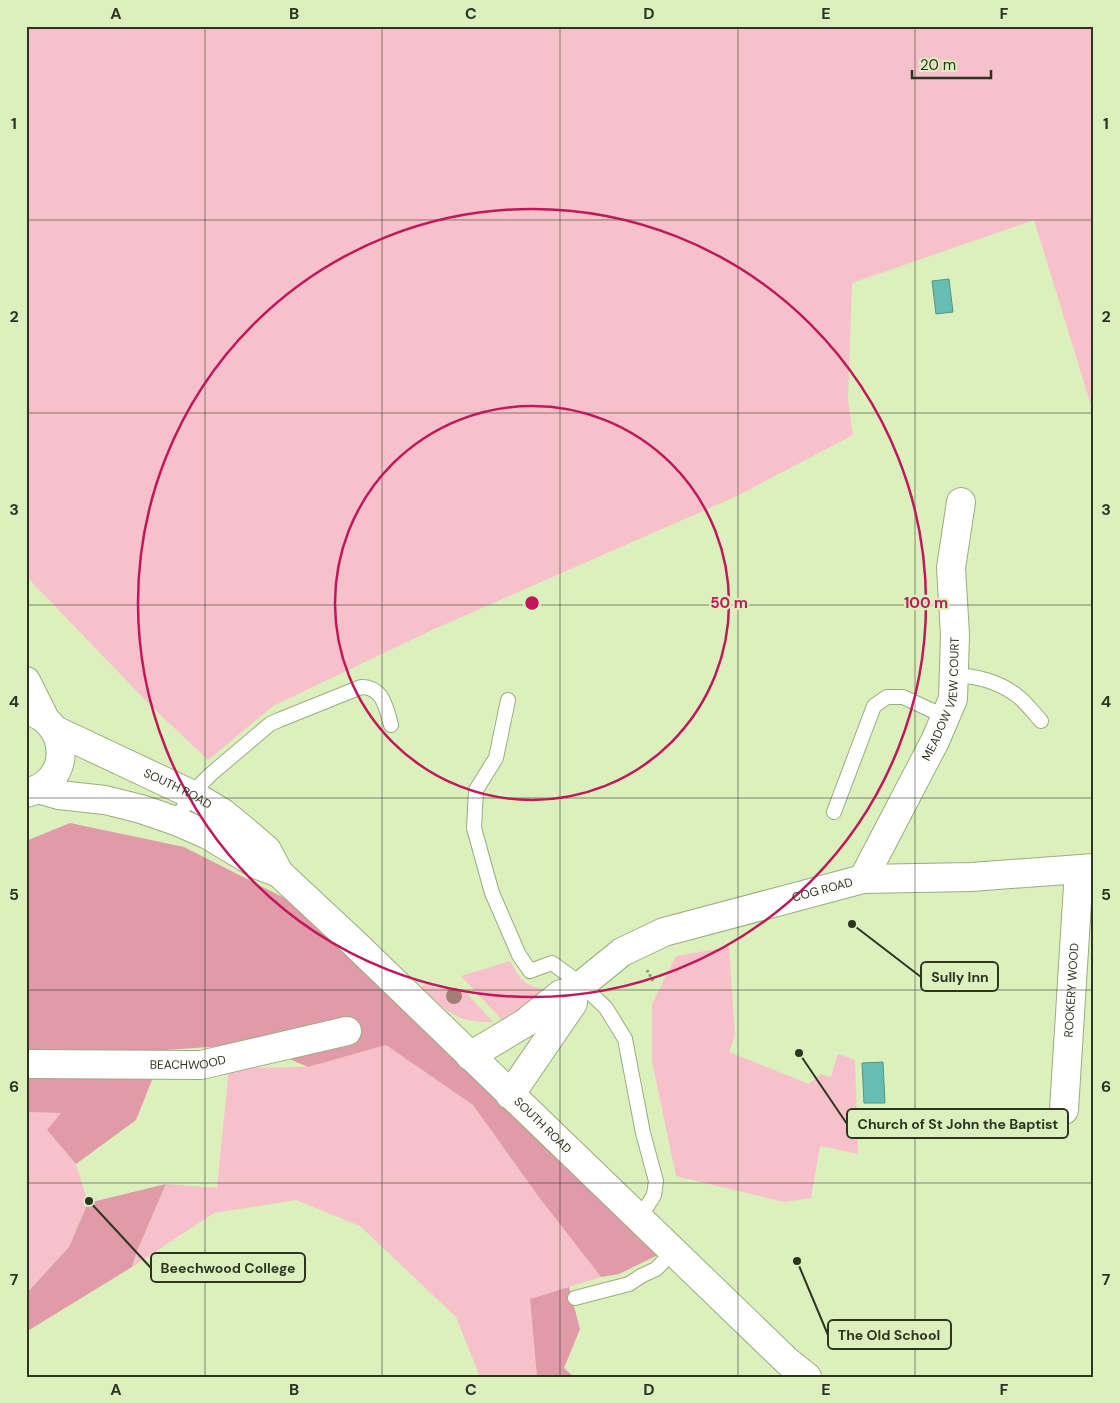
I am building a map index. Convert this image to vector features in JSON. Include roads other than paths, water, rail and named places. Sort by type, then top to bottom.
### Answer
[{"type":"street","name":"MEADOW VIEW COURT","points":[[863,879],[946,717],[953,699],[955,635],[951,568],[961,502]]},
{"type":"street","points":[[26,681],[42,720],[61,744],[58,768],[50,780],[32,791]]},
{"type":"street","name":"SOUTH ROAD","points":[[42,720],[191,794],[223,813],[267,850],[279,873],[353,942],[787,1361],[807,1377]]},
{"type":"street","name":"SOUTH ROAD","points":[[32,791],[105,800],[141,809],[208,835],[258,865],[279,873]]},
{"type":"street","name":"COG ROAD","points":[[470,1056],[525,1023],[561,994],[578,987],[622,952],[664,932],[863,879],[971,877],[1086,869]]},
{"type":"street","name":"ROOKERY WOOD","points":[[1064,1110],[1086,869]]},
{"type":"street","points":[[510,1095],[573,1003],[578,987]]},
{"type":"street","name":"BEACHWOOD","points":[[26,1064],[201,1065],[347,1031]]},
{"type":"lane","points":[[954,675],[976,676],[1003,686],[1020,698],[1041,721]]},
{"type":"lane","points":[[176,821],[191,794],[211,774],[270,724],[361,687],[369,687],[376,691],[385,703],[391,725]]},
{"type":"lane","points":[[834,812],[874,706],[887,697],[903,697],[946,717]]},
{"type":"lane","points":[[508,700],[496,758],[476,790],[474,828],[492,893],[519,955],[530,971],[552,963],[578,987],[606,1008],[625,1039],[643,1133],[656,1181],[654,1195],[639,1219]]},
{"type":"lane","points":[[575,1298],[629,1284],[641,1276],[656,1270],[673,1252]]},
{"type":"water","points":[[949,279],[953,312],[936,314],[932,281]]},
{"type":"water","points":[[883,1062],[885,1103],[864,1103],[862,1063]]},
{"type":"place","name":"Sully Inn","points":[[852,924]]},
{"type":"place","name":"Church of St John the Baptist","points":[[799,1053]]},
{"type":"place","name":"Beechwood College","points":[[89,1201]]},
{"type":"place","name":"The Old School","points":[[797,1261]]}]
